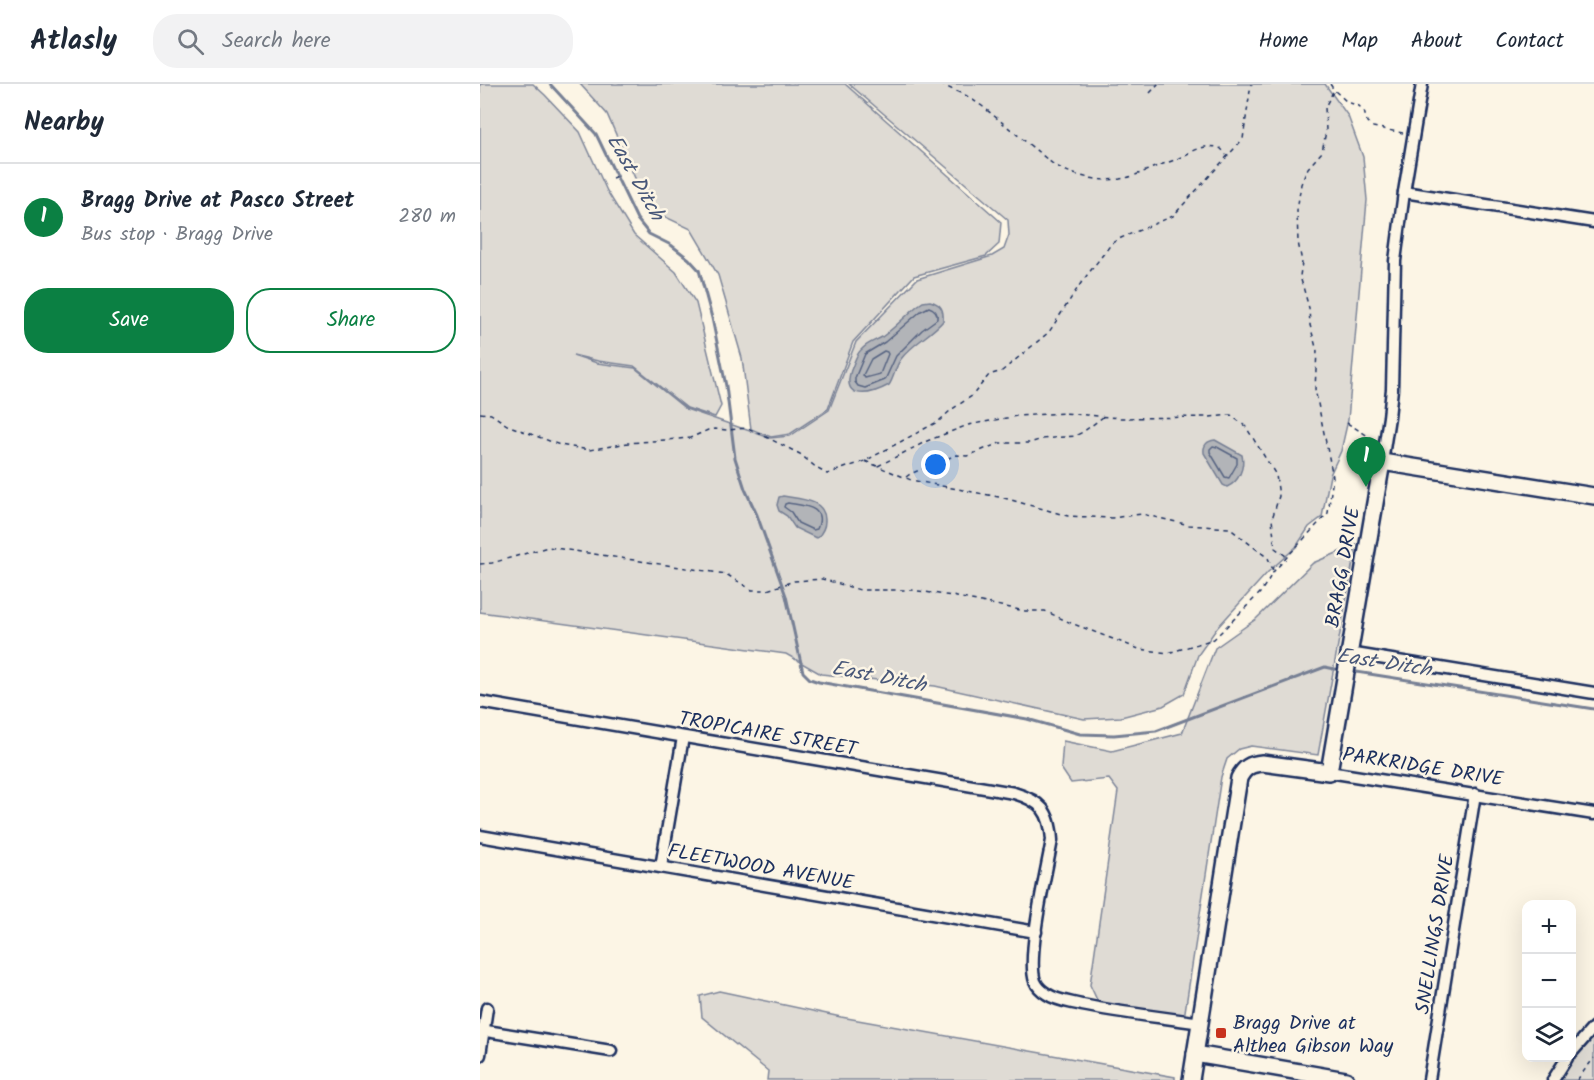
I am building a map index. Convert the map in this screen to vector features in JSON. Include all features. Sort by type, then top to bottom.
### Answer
[{"type":"street","name":"BRAGG DRIVE","points":[[1329,772],[1382,462],[1392,389],[1395,261],[1422,84]]},
{"type":"street","points":[[1404,192],[1594,222]]},
{"type":"street","points":[[1382,462],[1594,496]]},
{"type":"street","points":[[1348,658],[1594,693]]},
{"type":"street","name":"TROPICAIRE STREET","points":[[480,702],[1014,793],[1035,801],[1045,810],[1052,828],[1052,840],[1036,932]]},
{"type":"street","points":[[661,867],[683,737]]},
{"type":"street","name":"PARKRIDGE DRIVE","points":[[1200,1023],[1239,778],[1246,768],[1262,763],[1594,814]]},
{"type":"street","name":"SNELLINGS DRIVE","points":[[1429,1080],[1475,794]]},
{"type":"street","name":"FLEETWOOD AVENUE","points":[[480,836],[1036,932]]},
{"type":"street","points":[[1036,932],[1034,979],[1047,995],[1096,1008],[1200,1023],[1191,1080]]},
{"type":"street","points":[[480,1055],[482,1030],[488,1008]]},
{"type":"street","points":[[1576,1047],[1594,1027]]},
{"type":"street","points":[[482,1030],[611,1051]]},
{"type":"street","points":[[1195,1054],[1346,1080]]},
{"type":"street","points":[[1553,1080],[1564,1062]]},
{"type":"path","points":[[940,84],[967,96],[982,106],[1053,164],[1064,170],[1094,179],[1107,180],[1135,176],[1192,151],[1212,146],[1221,148],[1227,156]]},
{"type":"path","points":[[1150,93],[1158,84]]},
{"type":"path","points":[[480,413],[491,414],[507,425],[560,445],[589,450],[628,443],[690,438],[708,430],[748,428],[800,454],[827,474],[865,461],[939,421],[972,396],[989,375],[1002,371],[1049,332],[1081,283],[1112,243],[1173,216],[1243,139],[1251,84]]},
{"type":"path","points":[[1330,84],[1347,102],[1359,106],[1364,111],[1367,122],[1373,127],[1413,135]]},
{"type":"path","points":[[480,564],[548,548],[726,574],[752,590],[767,590],[794,581],[822,579],[860,590],[912,590],[1025,611],[1046,611],[1132,647],[1168,653],[1214,639],[1260,593],[1274,571],[1328,513],[1333,477],[1315,389],[1317,351],[1300,276],[1302,262],[1298,242],[1298,211],[1304,176],[1322,152],[1326,131],[1325,107],[1334,90]]},
{"type":"path","points":[[612,178],[620,175]]},
{"type":"path","points":[[879,466],[927,441],[968,425],[1017,416],[1064,413],[1120,418],[1231,415],[1246,427],[1276,476],[1279,496],[1272,519],[1275,549],[1288,556]]},
{"type":"path","points":[[906,477],[956,455],[967,456],[1000,443],[1030,443],[1042,439],[1075,436],[1104,416]]},
{"type":"path","points":[[1347,423],[1384,445]]},
{"type":"path","points":[[865,461],[906,477],[1004,498],[1068,516],[1112,518],[1142,514],[1189,525],[1229,528],[1268,558],[1274,571]]},
{"type":"path","points":[[1577,1080],[1594,1058]]},
{"type":"shaded area","points":[[480,84],[533,84],[580,132],[607,191],[634,235],[676,272],[696,303],[721,406],[715,417],[687,408],[634,366],[573,355],[597,363],[635,368],[686,409],[770,438],[790,436],[829,410],[856,342],[917,279],[992,256],[1004,249],[1009,235],[1008,220],[849,84],[1325,84],[1348,116],[1363,157],[1367,200],[1348,420],[1341,451],[1330,475],[1322,517],[1309,527],[1296,547],[1268,572],[1217,628],[1198,655],[1184,694],[1163,706],[1121,717],[1084,719],[935,686],[821,674],[786,654],[480,612]]},
{"type":"shaded area","points":[[580,84],[845,84],[1001,222],[999,244],[986,256],[914,276],[853,342],[828,409],[790,434],[771,437],[751,429],[742,358],[718,275],[691,229],[657,213],[642,194],[607,114]]},
{"type":"shaded area","points":[[1356,545],[1318,755],[1251,746],[1239,749],[1227,759],[1221,777],[1184,1018],[1098,1002],[1090,985],[1118,791],[1109,779],[1071,783],[1061,768],[1063,741],[1112,751],[1182,733],[1215,648],[1256,619],[1313,563]]},
{"type":"shaded area","points":[[719,991],[841,1017],[1175,1077],[1175,1080],[767,1080],[768,1071],[702,1017],[700,996]]},
{"type":"shaded area","points":[[1594,1031],[1594,1080],[1562,1080],[1569,1062],[1576,1062],[1576,1052]]},
{"type":"water","points":[[930,301],[941,308],[943,321],[905,354],[889,385],[872,392],[857,393],[852,390],[849,385],[849,376],[860,351],[866,345],[882,337],[917,306]]},
{"type":"water","points":[[1215,440],[1242,455],[1243,464],[1240,474],[1235,482],[1227,487],[1223,485],[1204,453],[1206,444]]},
{"type":"water","points":[[779,497],[811,501],[821,508],[825,524],[817,538],[795,528],[787,516],[779,511],[777,505]]},
{"type":"waterway","name":"East Ditch","points":[[550,84],[596,134],[637,219],[649,234],[671,245],[699,270],[726,386],[735,458],[786,596],[803,672],[810,679],[1027,719],[1080,734],[1114,735],[1156,731],[1325,667],[1340,670]]},
{"type":"waterway","name":"East Ditch","points":[[1350,671],[1594,709]]},
{"type":"place","name":"Bragg Drive at Pasco Street","points":[[1366,487]]},
{"type":"place","name":"Bragg Drive at Althea Gibson Way","points":[[1221,1033]]}]
